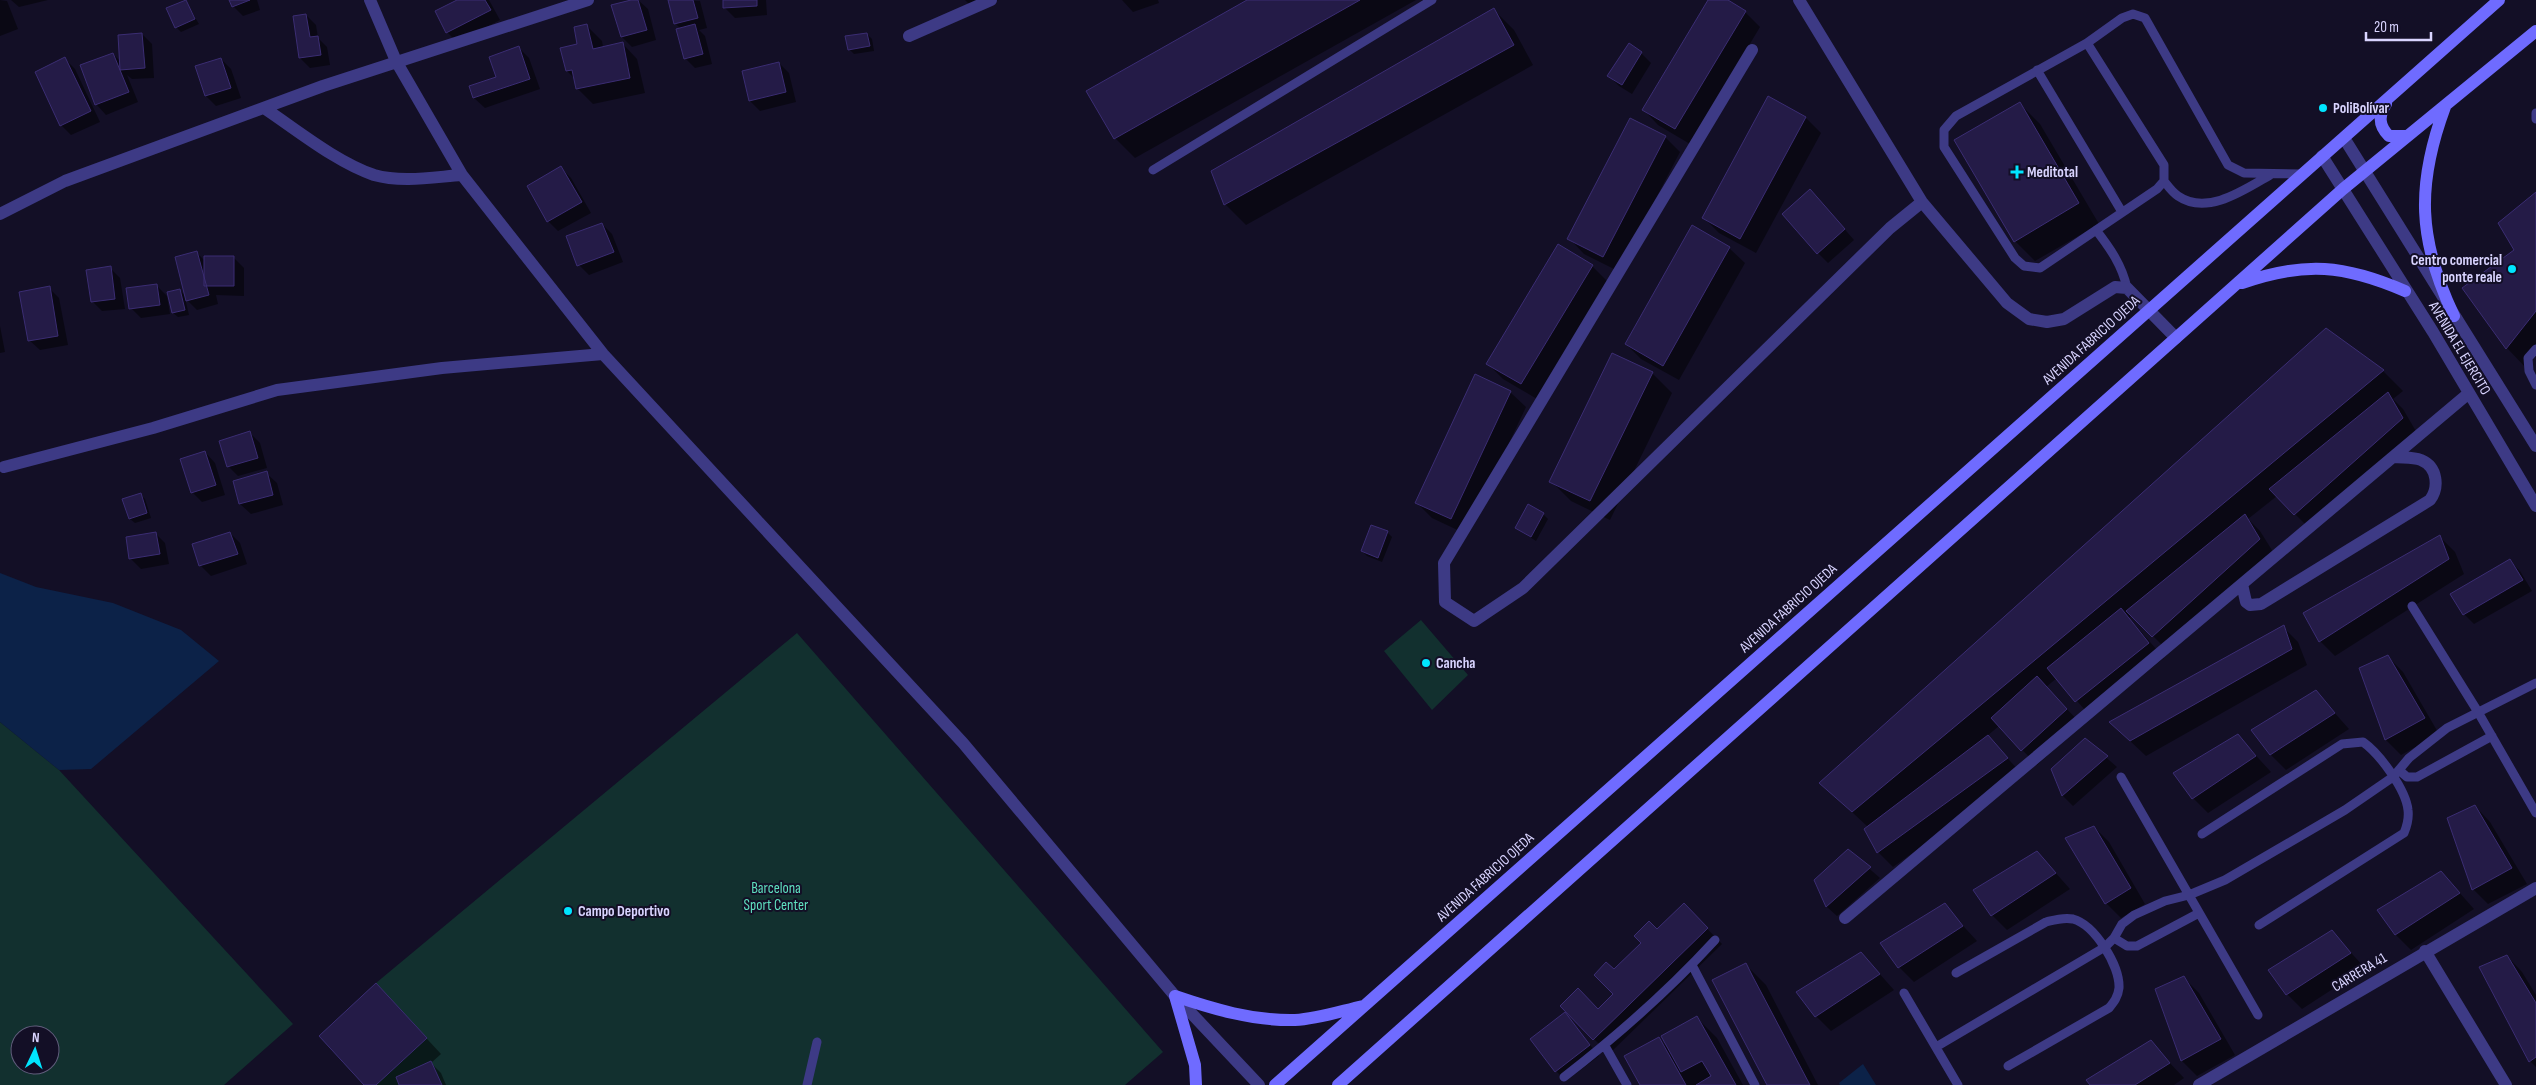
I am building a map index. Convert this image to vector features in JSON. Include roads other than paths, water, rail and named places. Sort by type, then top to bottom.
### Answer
[{"type":"street","points":[[370,0],[396,60],[462,175],[602,354],[963,744],[1174,996],[1259,1085]]},
{"type":"street","points":[[0,214],[65,181],[264,108],[396,60],[588,0]]},
{"type":"street","points":[[909,36],[991,0]]},
{"type":"street","points":[[1799,0],[1922,202],[2007,303],[2029,319],[2047,322],[2064,319],[2115,287],[2127,288],[2176,338]]},
{"type":"street","name":"AVENIDA FABRICIO OJEDA","points":[[1275,1085],[2499,0]]},
{"type":"street","points":[[1338,1085],[2343,189],[2536,31]]},
{"type":"street","points":[[1752,50],[1444,563],[1446,602],[1474,621],[1523,588],[1890,228],[1922,202]]},
{"type":"street","points":[[2389,99],[2380,119],[2382,129],[2389,136],[2408,136]]},
{"type":"street","points":[[2445,107],[2431,149],[2426,176],[2424,212],[2428,248],[2436,274],[2454,316]]},
{"type":"street","points":[[264,108],[334,154],[375,175],[412,179],[462,175]]},
{"type":"street","name":"AVENIDA EL EJERCITO","points":[[2344,138],[2536,446]]},
{"type":"street","name":"AVENIDA EL EJERCITO","points":[[2322,156],[2405,291],[2433,332],[2536,506]]},
{"type":"street","points":[[2237,285],[2270,273],[2305,268],[2339,269],[2373,277],[2405,291]]},
{"type":"street","points":[[4,467],[153,428],[277,390],[442,368],[602,354]]},
{"type":"street","points":[[1845,918],[2469,393]]},
{"type":"street","points":[[2242,584],[2246,602],[2261,604],[2430,500],[2435,494],[2436,484],[2431,469],[2421,460],[2394,457]]},
{"type":"street","name":"CARRERA 41","points":[[2199,1085],[2425,951],[2536,888]]},
{"type":"street","points":[[2425,951],[2506,1085]]},
{"type":"street","points":[[1174,996],[1212,1009],[1258,1018],[1295,1020],[1364,1006]]},
{"type":"street","points":[[1174,996],[1195,1064],[1196,1085]]},
{"type":"lane","points":[[1153,170],[1432,0]]},
{"type":"lane","points":[[2087,43],[2164,165],[2164,181],[2157,190],[2040,268],[2024,266],[2015,258],[1944,147],[1944,130],[1956,116],[2087,43],[2122,18],[2132,14],[2145,18],[2228,165],[2244,173],[2270,175],[2302,174]]},
{"type":"lane","points":[[2037,70],[2122,212]]},
{"type":"lane","points":[[2536,113],[2536,119]]},
{"type":"lane","points":[[2164,181],[2177,196],[2192,202],[2217,202],[2242,192],[2270,175]]},
{"type":"lane","points":[[2096,230],[2113,252],[2124,274],[2127,288]]},
{"type":"lane","points":[[2536,349],[2528,358],[2529,371],[2536,385]]},
{"type":"lane","points":[[2412,606],[2478,712],[2536,813]]},
{"type":"lane","points":[[1936,1047],[2105,948],[2114,938],[2122,924],[2134,915],[2166,900],[2189,895],[2226,880],[2345,810],[2396,774],[2421,747],[2447,728],[2536,683]]},
{"type":"lane","points":[[2396,774],[2417,777],[2492,736]]},
{"type":"lane","points":[[2202,834],[2342,744],[2364,742],[2396,774],[2409,811],[2408,824],[2404,833],[2259,925]]},
{"type":"lane","points":[[2121,777],[2258,1015]]},
{"type":"lane","points":[[2114,938],[2127,946],[2137,946],[2200,913]]},
{"type":"lane","points":[[1956,973],[2046,922],[2060,918],[2072,919],[2084,925],[2105,948],[2118,975],[2119,988],[2116,999],[2109,1008],[2008,1066]]},
{"type":"lane","points":[[1564,1077],[1605,1046],[1692,965],[1715,940]]},
{"type":"lane","points":[[1692,965],[1754,1085]]},
{"type":"lane","points":[[1904,993],[1958,1085]]},
{"type":"lane","points":[[807,1085],[817,1042]]},
{"type":"lane","points":[[1605,1046],[1627,1085]]},
{"type":"water","points":[[0,573],[36,587],[113,603],[181,630],[219,661],[91,769],[59,770],[0,722]]},
{"type":"water","points":[[1863,1064],[1876,1085],[1840,1085],[1839,1083]]},
{"type":"place","name":"PoliBolívar","points":[[2323,108]]},
{"type":"place","name":"Meditotal","points":[[2017,172]]},
{"type":"place","name":"Centro comercial ponte reale","points":[[2512,269]]},
{"type":"place","name":"Cancha","points":[[1426,663]]},
{"type":"place","name":"Campo Deportivo","points":[[568,911]]},
{"type":"park label","name":"Barcelona Sport Center","points":[[776,896]]}]
